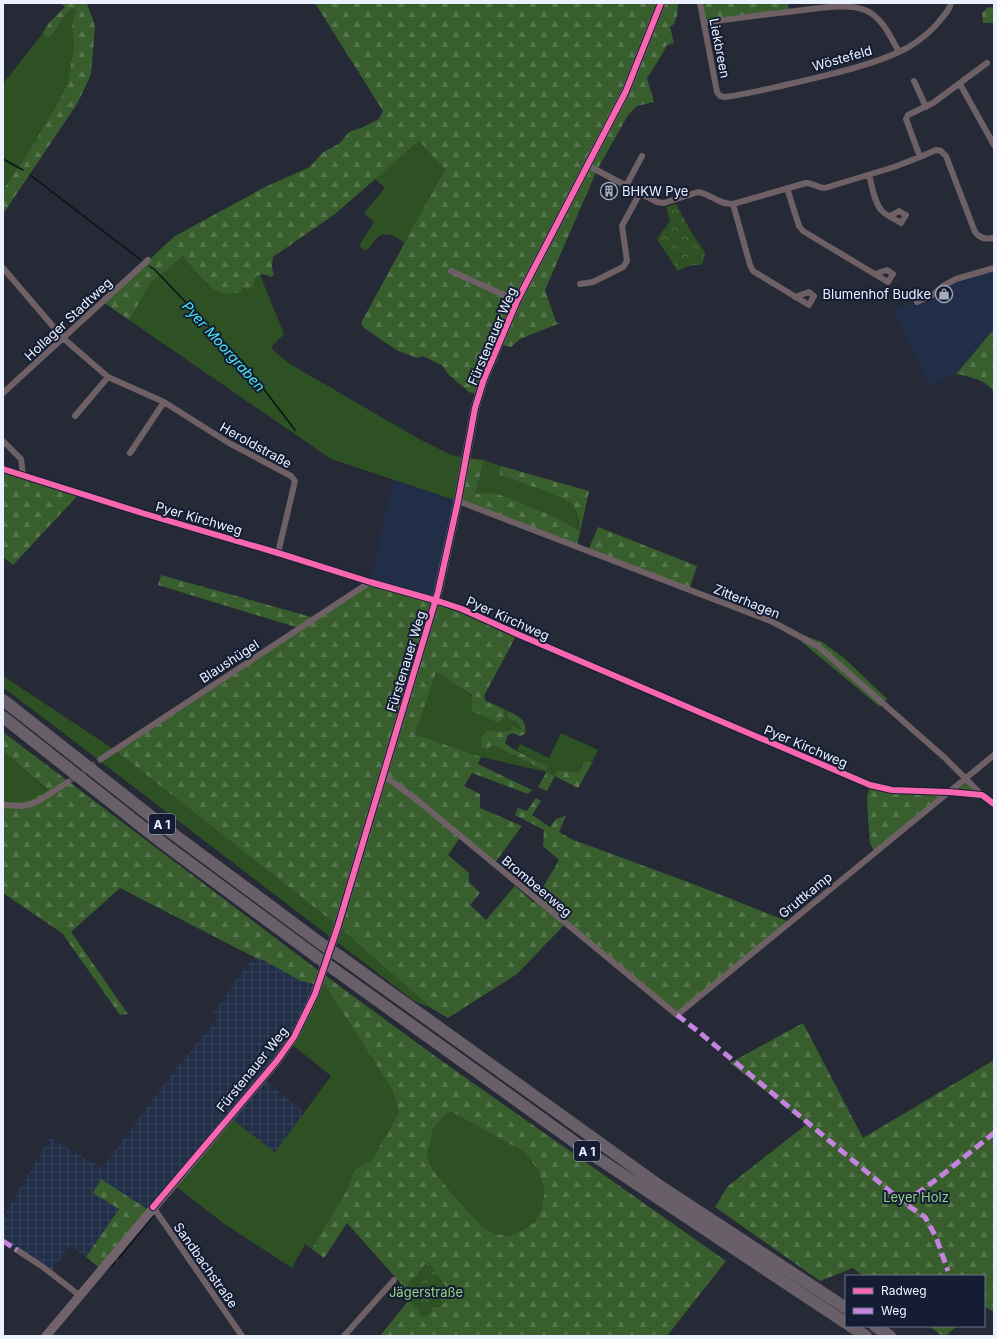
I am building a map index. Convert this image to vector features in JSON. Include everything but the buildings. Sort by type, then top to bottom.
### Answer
[{"type":"highway","name":"A 1","points":[[3,700],[176,836],[323,945],[660,1186],[845,1307]]},
{"type":"highway","name":"A 1","points":[[3,717],[164,844],[335,970],[587,1151],[845,1322]]},
{"type":"highway","points":[[852,1327],[866,1336]]},
{"type":"highway","points":[[876,1327],[890,1336]]},
{"type":"street","name":"Fürstenauer Weg","points":[[46,1336],[276,1062],[294,1037],[315,994],[338,926],[436,601],[479,395],[484,379],[517,302],[629,84],[661,3]]},
{"type":"street","name":"Liekbreen","points":[[700,3],[717,92],[720,96]]},
{"type":"street","name":"Wöstefeld","points":[[720,96],[729,96],[827,75],[898,52],[925,35],[939,22],[949,9],[951,3]]},
{"type":"street","points":[[704,23],[804,10],[852,7],[864,9],[873,14],[883,25],[898,52]]},
{"type":"street","points":[[920,156],[906,119],[908,115],[933,103],[987,63]]},
{"type":"street","points":[[914,81],[926,107]]},
{"type":"street","points":[[960,84],[994,145]]},
{"type":"street","points":[[587,165],[657,202],[664,203],[698,192],[704,193],[725,205],[806,183],[812,183],[819,188],[825,188],[894,167],[936,150],[941,151],[946,156],[975,232],[978,236],[984,238],[994,238]]},
{"type":"street","points":[[626,186],[642,156]]},
{"type":"street","points":[[869,175],[877,203],[883,212],[890,216]]},
{"type":"street","points":[[787,188],[799,226],[803,231],[874,274]]},
{"type":"street","points":[[580,284],[593,282],[624,267],[628,261],[622,226],[640,193]]},
{"type":"street","points":[[733,204],[753,271],[795,297]]},
{"type":"street","name":"Hollager Stadtweg","points":[[3,393],[148,260]]},
{"type":"street","name":"Heroldstraße","points":[[3,268],[63,338],[108,377],[164,402],[230,443],[291,476],[295,481],[278,553]]},
{"type":"street","points":[[917,302],[934,294],[943,286],[956,279],[994,268]]},
{"type":"street","name":"Fürstenauer Weg","points":[[451,272],[517,302]]},
{"type":"street","points":[[75,416],[108,377]]},
{"type":"street","points":[[130,453],[164,402]]},
{"type":"street","points":[[3,441],[21,459],[23,475]]},
{"type":"street","name":"Pyer Kirchweg","points":[[3,469],[142,513],[462,609],[531,641],[870,785],[892,790],[949,792],[982,796],[994,804]]},
{"type":"street","name":"Zitterhagen","points":[[458,501],[773,622],[819,647],[945,758],[982,796]]},
{"type":"street","name":"Blaushügel","points":[[101,759],[370,582]]},
{"type":"street","name":"Gruttkamp","points":[[676,1015],[994,755]]},
{"type":"street","name":"Brombeerweg","points":[[383,775],[417,800],[676,1015]]},
{"type":"street","points":[[3,804],[24,806],[33,803],[68,782]]},
{"type":"street","name":"Sandbachstraße","points":[[153,1207],[242,1336]]},
{"type":"street","points":[[17,1250],[43,1267],[79,1295]]},
{"type":"street","points":[[344,1336],[394,1280]]},
{"type":"shaded area","points":[[992,269],[994,272],[994,329],[956,374],[929,387],[893,308],[917,302],[943,286]]},
{"type":"shaded area","points":[[393,480],[458,501],[436,601],[370,582]]},
{"type":"shaded area","points":[[258,959],[263,960],[301,981],[321,979],[294,1037],[262,1078],[304,1112],[275,1152],[229,1117],[150,1211],[119,1209],[86,1257],[70,1245],[51,1273],[3,1241],[3,1217],[50,1138],[102,1168],[175,1070],[218,1018],[212,1013],[223,1000],[238,977],[250,962]]},
{"type":"green space","points":[[61,3],[87,4],[95,27],[91,74],[77,104],[3,214],[3,190],[31,148],[58,103],[68,82],[74,46],[72,26],[76,11],[72,8],[68,11],[49,38],[42,34],[49,23],[65,7]]},
{"type":"green space","points":[[315,3],[678,3],[677,16],[674,24],[670,27],[674,43],[667,45],[647,78],[654,102],[637,106],[628,115],[597,170],[545,290],[556,322],[560,323],[520,339],[511,347],[498,344],[479,395],[469,392],[448,374],[443,366],[423,356],[418,358],[398,351],[364,328],[361,323],[445,169],[419,141],[335,214],[273,257],[272,268],[274,274],[272,277],[263,274],[256,276],[253,286],[249,289],[242,288],[241,292],[231,294],[219,292],[201,278],[183,256],[150,284],[129,320],[103,302],[175,236],[265,187],[310,167],[322,153],[340,143],[349,132],[379,119],[383,111]]},
{"type":"green space","points":[[700,3],[788,3],[789,12],[704,23]]},
{"type":"green space","points":[[988,7],[994,8],[994,23],[983,23],[982,13]]},
{"type":"green space","points":[[72,8],[76,12],[72,26],[74,46],[68,82],[58,103],[31,148],[3,190],[3,84],[42,34],[49,38],[53,35],[65,15]]},
{"type":"green space","points":[[419,141],[445,168],[405,244],[395,237],[387,234],[380,236],[370,247],[365,250],[359,246],[374,222],[364,213],[385,188],[375,179]]},
{"type":"green space","points":[[676,204],[705,253],[702,265],[690,266],[678,271],[657,239],[670,221],[666,207]]},
{"type":"green space","points":[[183,256],[208,286],[253,286],[256,276],[260,275],[284,334],[271,347],[274,351],[290,364],[419,439],[451,455],[466,458],[458,501],[331,459],[129,320],[150,284]]},
{"type":"green space","points":[[994,329],[994,392],[987,384],[972,377],[956,374]]},
{"type":"green space","points":[[466,458],[484,460],[475,494],[494,493],[555,517],[580,531],[578,517],[572,504],[550,493],[500,475],[499,469],[501,466],[589,491],[577,546],[588,551],[598,527],[697,566],[689,590],[458,501]]},
{"type":"green space","points":[[484,460],[501,466],[499,469],[500,475],[568,501],[572,504],[578,517],[580,531],[555,517],[519,502],[475,494]]},
{"type":"green space","points":[[3,469],[80,493],[13,565],[3,557]]},
{"type":"green space","points":[[161,575],[315,618],[370,582],[441,602],[517,634],[484,696],[486,701],[504,709],[504,717],[499,723],[472,711],[472,695],[452,683],[443,675],[436,672],[415,734],[481,757],[478,764],[532,790],[528,794],[472,773],[464,786],[480,794],[480,808],[522,826],[494,864],[461,836],[448,855],[469,873],[469,882],[480,893],[470,905],[486,920],[515,886],[534,903],[559,860],[543,846],[544,830],[515,815],[518,808],[527,811],[536,798],[541,801],[532,815],[550,827],[556,819],[566,816],[559,832],[571,839],[696,885],[789,922],[677,1013],[566,923],[517,974],[448,1018],[431,1008],[338,926],[115,750],[299,628],[158,585]]},
{"type":"green space","points":[[803,635],[822,642],[844,658],[887,699],[880,707],[802,642]]},
{"type":"green space","points":[[435,672],[443,675],[452,683],[504,717],[504,709],[508,711],[507,718],[517,722],[521,729],[519,730],[512,728],[503,732],[487,730],[492,745],[547,771],[548,766],[517,750],[520,744],[549,758],[561,733],[598,750],[592,763],[589,761],[581,765],[578,772],[557,771],[555,776],[547,772],[481,757],[415,734]]},
{"type":"green space","points":[[3,676],[115,750],[338,926],[431,1008],[414,1001],[3,687]]},
{"type":"green space","points":[[508,711],[516,715],[524,722],[526,729],[525,734],[520,736],[512,733],[508,735],[505,743],[511,748],[548,766],[547,772],[555,776],[547,791],[538,787],[547,771],[492,745],[487,750],[481,747],[482,737],[487,730],[503,732],[511,729],[513,726],[519,730],[521,729],[517,722],[507,718]]},
{"type":"green space","points":[[3,732],[323,974],[439,1059],[726,1261],[667,1336],[380,1336],[412,1296],[347,1223],[324,1258],[312,1249],[347,1190],[354,1170],[372,1160],[399,1112],[392,1089],[321,979],[314,984],[301,981],[263,960],[258,959],[120,888],[71,932],[128,1014],[120,1015],[62,933],[3,893],[3,801],[16,802],[32,799],[48,790],[3,751]],"holes":[[[452,1112],[524,1152],[538,1170],[545,1192],[541,1209],[535,1222],[525,1229],[509,1236],[496,1234],[484,1228],[453,1195],[433,1170],[427,1154],[433,1129],[446,1113]]]},
{"type":"green space","points":[[3,751],[48,791],[27,800],[16,802],[3,801]]},
{"type":"green space","points":[[589,761],[592,763],[578,788],[555,776],[557,771],[578,772],[584,762]]},
{"type":"green space","points":[[966,779],[982,795],[949,792],[875,853],[870,843],[868,819],[867,797],[870,785],[948,792]]},
{"type":"green space","points":[[321,979],[392,1089],[399,1112],[372,1160],[354,1170],[347,1190],[312,1249],[305,1244],[292,1268],[223,1223],[173,1184],[229,1117],[275,1152],[331,1076],[290,1043]]},
{"type":"green space","name":"Leyer Holz","points":[[803,1023],[863,1138],[994,1060],[994,1312],[985,1307],[985,1275],[862,1275],[853,1268],[820,1281],[715,1207],[728,1186],[807,1124],[730,1063]]},
{"type":"green space","points":[[452,1112],[524,1152],[538,1170],[545,1192],[541,1209],[535,1222],[525,1229],[509,1236],[496,1234],[484,1228],[453,1195],[433,1170],[427,1154],[433,1129],[446,1113]]},
{"type":"green space","points":[[101,1179],[150,1211],[101,1269],[86,1257],[119,1209],[93,1193]]},
{"type":"green space","name":"Jägerstraße","points":[[428,1261],[453,1296],[423,1319],[402,1291]]},
{"type":"green space","points":[[930,1327],[956,1327],[948,1334],[948,1336],[941,1335]]},
{"type":"waterway","name":"Pyer Moorgraben","points":[[3,159],[23,170]]},
{"type":"waterway","name":"Pyer Moorgraben","points":[[30,175],[141,260]]},
{"type":"waterway","name":"Pyer Moorgraben","points":[[149,266],[155,270],[244,363],[295,430]]},
{"type":"waterway","points":[[119,1258],[153,1216]]},
{"type":"waterway","points":[[106,1271],[115,1262]]},
{"type":"tunnel","points":[[68,782],[101,759]]},
{"type":"marked path","points":[[677,1015],[904,1203],[925,1217],[936,1237],[948,1271]]},
{"type":"marked path","points":[[904,1203],[941,1176],[994,1133]]},
{"type":"marked path","points":[[3,1241],[17,1250]]},
{"type":"cycle path","points":[[153,1207],[276,1062],[294,1037],[315,994],[338,926],[438,592],[458,501],[475,408],[484,379],[517,301],[626,91],[661,3]]},
{"type":"cycle path","points":[[3,469],[142,513],[462,609],[870,785],[892,790],[982,795],[994,804]]},
{"type":"place","name":"BHKW Pye","points":[[609,191]]},
{"type":"place","name":"Blumenhof Budke","points":[[944,294]]}]
